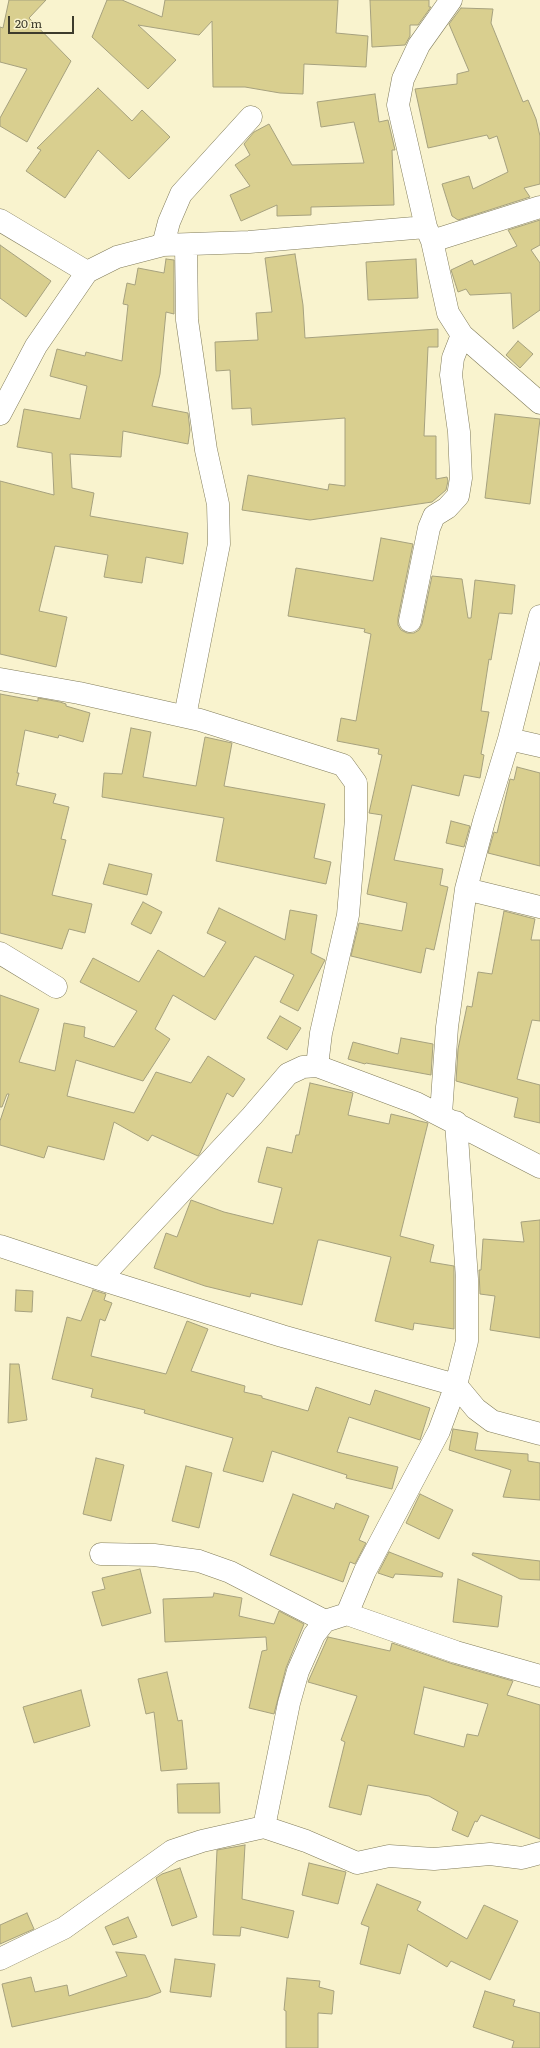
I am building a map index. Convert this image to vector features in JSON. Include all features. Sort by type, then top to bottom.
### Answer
[{"type":"street","points":[[451,0],[419,45],[403,79],[398,105],[448,313],[462,335],[540,403]]},
{"type":"street","points":[[163,245],[169,222],[181,194],[251,117]]},
{"type":"street","points":[[0,414],[36,346],[87,272],[117,257],[163,245],[428,234],[540,207]]},
{"type":"street","points":[[0,220],[87,272]]},
{"type":"street","points":[[185,716],[219,544],[218,504],[206,450],[187,320],[186,245]]},
{"type":"street","points":[[410,621],[429,528],[434,516],[447,508],[458,496],[461,478],[459,432],[451,375],[453,358],[462,335]]},
{"type":"street","points":[[347,1614],[365,1571],[439,1431],[456,1384],[467,1341],[467,1279],[448,1118],[447,1027],[466,889],[484,821],[509,739],[540,616]]},
{"type":"street","points":[[0,679],[79,693],[185,716],[342,765],[356,783],[356,819],[348,915],[321,1033],[317,1066]]},
{"type":"street","points":[[509,739],[540,746]]},
{"type":"street","points":[[466,889],[540,907]]},
{"type":"street","points":[[0,954],[56,987]]},
{"type":"street","points":[[100,1279],[252,1116],[288,1074],[303,1067],[317,1066],[416,1102],[540,1167]]},
{"type":"street","points":[[0,1246],[282,1336],[456,1384],[476,1409],[492,1421],[540,1434]]},
{"type":"street","points":[[100,1554],[154,1555],[199,1561],[230,1572],[325,1621]]},
{"type":"street","points":[[264,1827],[289,1703],[298,1671],[314,1635],[325,1621],[347,1614],[456,1652],[540,1676]]},
{"type":"street","points":[[0,1959],[64,1928],[172,1851],[202,1841],[264,1827],[306,1841],[358,1863],[389,1856],[434,1859],[490,1854],[522,1858],[540,1853]]},
{"type":"building","points":[[9,0],[46,0],[29,18],[71,61],[27,142],[0,126],[0,118],[27,69],[0,62],[0,27],[3,28]]},
{"type":"building","points":[[107,0],[122,0],[162,17],[165,0],[338,0],[336,33],[368,36],[366,67],[304,64],[303,94],[280,93],[245,87],[213,87],[212,21],[199,35],[138,25],[176,60],[148,89],[92,37]]},
{"type":"building","points":[[370,0],[429,0],[429,7],[431,7],[418,25],[410,25],[410,36],[405,45],[372,47]]},
{"type":"building","points":[[461,8],[493,9],[491,23],[523,102],[528,100],[536,119],[540,136],[540,184],[524,188],[530,197],[458,220],[452,216],[442,184],[469,176],[473,189],[508,172],[497,136],[489,139],[487,135],[428,148],[415,89],[457,84],[457,74],[469,71],[449,24]]},
{"type":"building","points":[[98,88],[132,121],[142,110],[170,137],[129,179],[98,150],[65,198],[26,171],[41,150],[37,148]]},
{"type":"building","points":[[375,94],[379,122],[388,120],[395,150],[392,150],[394,205],[311,207],[311,215],[277,216],[277,205],[241,221],[230,195],[250,186],[235,165],[250,155],[244,144],[254,132],[269,124],[292,165],[364,163],[354,122],[321,127],[317,102]]},
{"type":"building","points":[[540,220],[540,245],[531,250],[540,263],[540,310],[513,329],[511,293],[470,295],[466,289],[458,292],[451,270],[472,260],[474,265],[517,246],[508,230]]},
{"type":"building","points":[[0,245],[51,281],[26,317],[0,298]]},
{"type":"building","points":[[295,254],[303,305],[305,338],[438,329],[438,347],[428,347],[424,436],[436,436],[436,479],[447,477],[448,481],[446,490],[432,502],[310,520],[242,510],[248,475],[328,490],[329,484],[345,486],[345,418],[252,425],[251,408],[232,409],[230,370],[216,371],[215,342],[258,340],[256,313],[272,312],[265,258]]},
{"type":"building","points":[[166,259],[174,260],[174,314],[166,312],[160,374],[152,406],[188,413],[190,430],[188,444],[123,431],[121,457],[70,454],[72,488],[94,493],[90,516],[188,533],[183,564],[146,557],[142,583],[104,577],[108,555],[55,546],[39,611],[67,617],[56,667],[0,654],[0,481],[54,495],[52,453],[17,447],[24,409],[80,419],[87,386],[50,376],[57,349],[85,356],[86,352],[122,361],[128,305],[123,304],[127,283],[135,285],[138,268],[164,273]]},
{"type":"building","points":[[416,259],[418,298],[368,300],[366,262]]},
{"type":"building","points":[[518,341],[533,354],[520,368],[506,355]]},
{"type":"building","points":[[495,414],[540,419],[530,504],[485,498]]},
{"type":"building","points":[[381,538],[413,544],[398,618],[398,625],[401,630],[407,633],[414,633],[419,630],[422,624],[432,576],[462,579],[468,618],[471,618],[475,580],[515,585],[512,614],[499,613],[491,660],[489,659],[481,711],[489,712],[481,754],[484,755],[480,778],[464,775],[459,796],[412,785],[394,860],[443,869],[440,885],[448,887],[434,950],[426,948],[421,973],[351,956],[359,923],[402,931],[407,903],[367,894],[382,815],[369,813],[382,755],[378,754],[379,749],[337,741],[341,718],[356,721],[371,634],[364,632],[365,629],[288,616],[296,568],[373,581]]},
{"type":"building","points":[[0,694],[38,701],[38,698],[60,702],[66,704],[66,706],[90,713],[83,742],[59,735],[58,738],[25,730],[17,773],[19,773],[16,785],[56,794],[53,803],[69,807],[61,839],[66,840],[52,895],[92,904],[85,933],[69,929],[62,949],[0,933]]},
{"type":"building","points":[[131,728],[151,732],[143,777],[196,786],[205,737],[232,743],[224,786],[325,804],[314,858],[331,862],[326,884],[216,861],[224,818],[102,797],[104,773],[122,774]]},
{"type":"building","points":[[517,767],[540,773],[540,866],[488,853],[494,832],[497,833],[510,779],[514,780]]},
{"type":"building","points":[[451,821],[470,826],[464,847],[446,843]]},
{"type":"building","points":[[109,864],[152,874],[147,895],[103,884]]},
{"type":"building","points":[[143,902],[162,912],[151,934],[131,924]]},
{"type":"building","points":[[219,908],[285,940],[290,910],[317,915],[311,953],[325,960],[298,1011],[280,1002],[294,975],[255,956],[215,1020],[173,995],[155,1029],[170,1039],[143,1081],[76,1060],[67,1096],[134,1113],[156,1072],[191,1083],[208,1056],[245,1079],[233,1097],[227,1093],[198,1156],[152,1135],[148,1141],[114,1122],[104,1160],[48,1146],[44,1158],[0,1145],[0,1121],[9,1094],[7,1094],[2,1107],[0,1107],[0,995],[39,1009],[19,1062],[55,1071],[64,1023],[85,1027],[84,1037],[114,1047],[137,1011],[80,982],[93,958],[139,982],[158,950],[204,977],[226,942],[207,933]]},
{"type":"building","points":[[504,911],[535,919],[531,940],[540,940],[540,1021],[532,1020],[517,1079],[540,1085],[540,1123],[514,1117],[518,1098],[456,1081],[458,1049],[467,1006],[472,1007],[478,972],[492,974]]},
{"type":"building","points":[[280,1016],[301,1028],[287,1050],[267,1038]]},
{"type":"building","points":[[401,1038],[433,1044],[431,1075],[365,1064],[348,1059],[353,1042],[398,1054]]},
{"type":"building","points":[[310,1083],[353,1093],[348,1115],[389,1124],[391,1114],[428,1123],[400,1236],[434,1245],[430,1262],[454,1266],[454,1329],[414,1323],[413,1330],[375,1321],[391,1257],[321,1240],[318,1240],[302,1305],[251,1293],[250,1297],[205,1286],[154,1268],[166,1233],[177,1237],[191,1200],[224,1212],[273,1224],[282,1188],[258,1182],[267,1147],[292,1153],[296,1135],[299,1135]]},
{"type":"building","points":[[540,1220],[540,1338],[490,1330],[495,1296],[480,1294],[479,1270],[481,1270],[483,1239],[524,1242],[521,1222]]},
{"type":"building","points":[[16,1290],[33,1291],[32,1312],[15,1311]]},
{"type":"building","points":[[93,1290],[106,1294],[104,1300],[112,1303],[105,1321],[100,1319],[91,1356],[166,1374],[187,1321],[208,1329],[191,1371],[245,1386],[244,1392],[262,1396],[262,1398],[308,1411],[316,1387],[370,1405],[375,1390],[430,1408],[420,1440],[349,1417],[337,1452],[398,1467],[392,1489],[346,1478],[347,1475],[272,1451],[263,1482],[223,1471],[233,1438],[144,1413],[145,1410],[91,1397],[93,1389],[52,1379],[67,1317],[81,1321]]},
{"type":"building","points":[[10,1364],[19,1364],[27,1420],[8,1423]]},
{"type":"building","points":[[453,1429],[478,1433],[475,1450],[528,1454],[528,1461],[540,1463],[540,1500],[503,1497],[511,1470],[449,1450]]},
{"type":"building","points":[[96,1458],[124,1465],[111,1521],[83,1514]]},
{"type":"building","points":[[186,1466],[212,1473],[199,1528],[172,1521]]},
{"type":"building","points":[[293,1494],[334,1509],[336,1503],[369,1516],[359,1540],[366,1543],[355,1564],[350,1562],[343,1582],[270,1555]]},
{"type":"building","points":[[420,1494],[453,1510],[439,1539],[406,1523]]},
{"type":"building","points":[[389,1552],[443,1573],[442,1577],[395,1574],[393,1578],[378,1573]]},
{"type":"building","points":[[473,1553],[540,1561],[540,1580],[520,1579],[472,1555]]},
{"type":"building","points":[[140,1569],[151,1613],[102,1626],[92,1592],[105,1589],[102,1578]]},
{"type":"building","points":[[458,1579],[502,1596],[498,1627],[453,1622]]},
{"type":"building","points":[[214,1593],[242,1598],[239,1616],[274,1624],[279,1611],[304,1624],[286,1668],[274,1714],[249,1708],[262,1651],[267,1650],[266,1637],[165,1642],[163,1599],[213,1597]]},
{"type":"building","points":[[328,1637],[390,1651],[392,1643],[453,1664],[513,1681],[507,1695],[540,1705],[540,1839],[481,1815],[477,1822],[475,1821],[468,1837],[452,1830],[458,1812],[429,1796],[368,1785],[361,1815],[329,1807],[345,1742],[341,1740],[357,1696],[308,1682]],"holes":[[[424,1687],[488,1704],[478,1736],[467,1734],[464,1747],[414,1734]]]},
{"type":"building","points":[[167,1672],[178,1721],[182,1720],[187,1769],[161,1771],[154,1712],[146,1714],[138,1679]]},
{"type":"building","points":[[81,1690],[90,1726],[34,1743],[23,1707]]},
{"type":"building","points":[[219,1783],[220,1813],[178,1813],[177,1784]]},
{"type":"building","points":[[245,1845],[242,1899],[294,1911],[288,1938],[241,1927],[240,1936],[213,1935],[217,1850]]},
{"type":"building","points":[[309,1863],[346,1872],[338,1904],[302,1895]]},
{"type":"building","points":[[180,1868],[197,1917],[172,1926],[156,1878],[162,1874]]},
{"type":"building","points":[[377,1884],[421,1902],[417,1910],[467,1939],[484,1905],[518,1921],[490,1980],[451,1961],[447,1967],[408,1944],[400,1974],[360,1964],[369,1927],[361,1924]]},
{"type":"building","points":[[27,1913],[34,1929],[0,1944],[0,1925]]},
{"type":"building","points":[[128,1917],[137,1937],[113,1945],[105,1927]]},
{"type":"building","points":[[116,1952],[145,1955],[161,1992],[148,1997],[12,2027],[2,1984],[31,1977],[35,1992],[67,1985],[69,1996],[127,1976]]},
{"type":"building","points":[[175,1959],[215,1964],[211,1997],[170,1992]]},
{"type":"building","points":[[287,1978],[320,1981],[319,1987],[334,1991],[332,2014],[318,2013],[318,2048],[286,2048],[286,2011],[284,2010]]},
{"type":"building","points":[[485,1991],[515,2000],[513,2006],[540,2013],[540,2048],[512,2048],[514,2041],[473,2027]]}]
